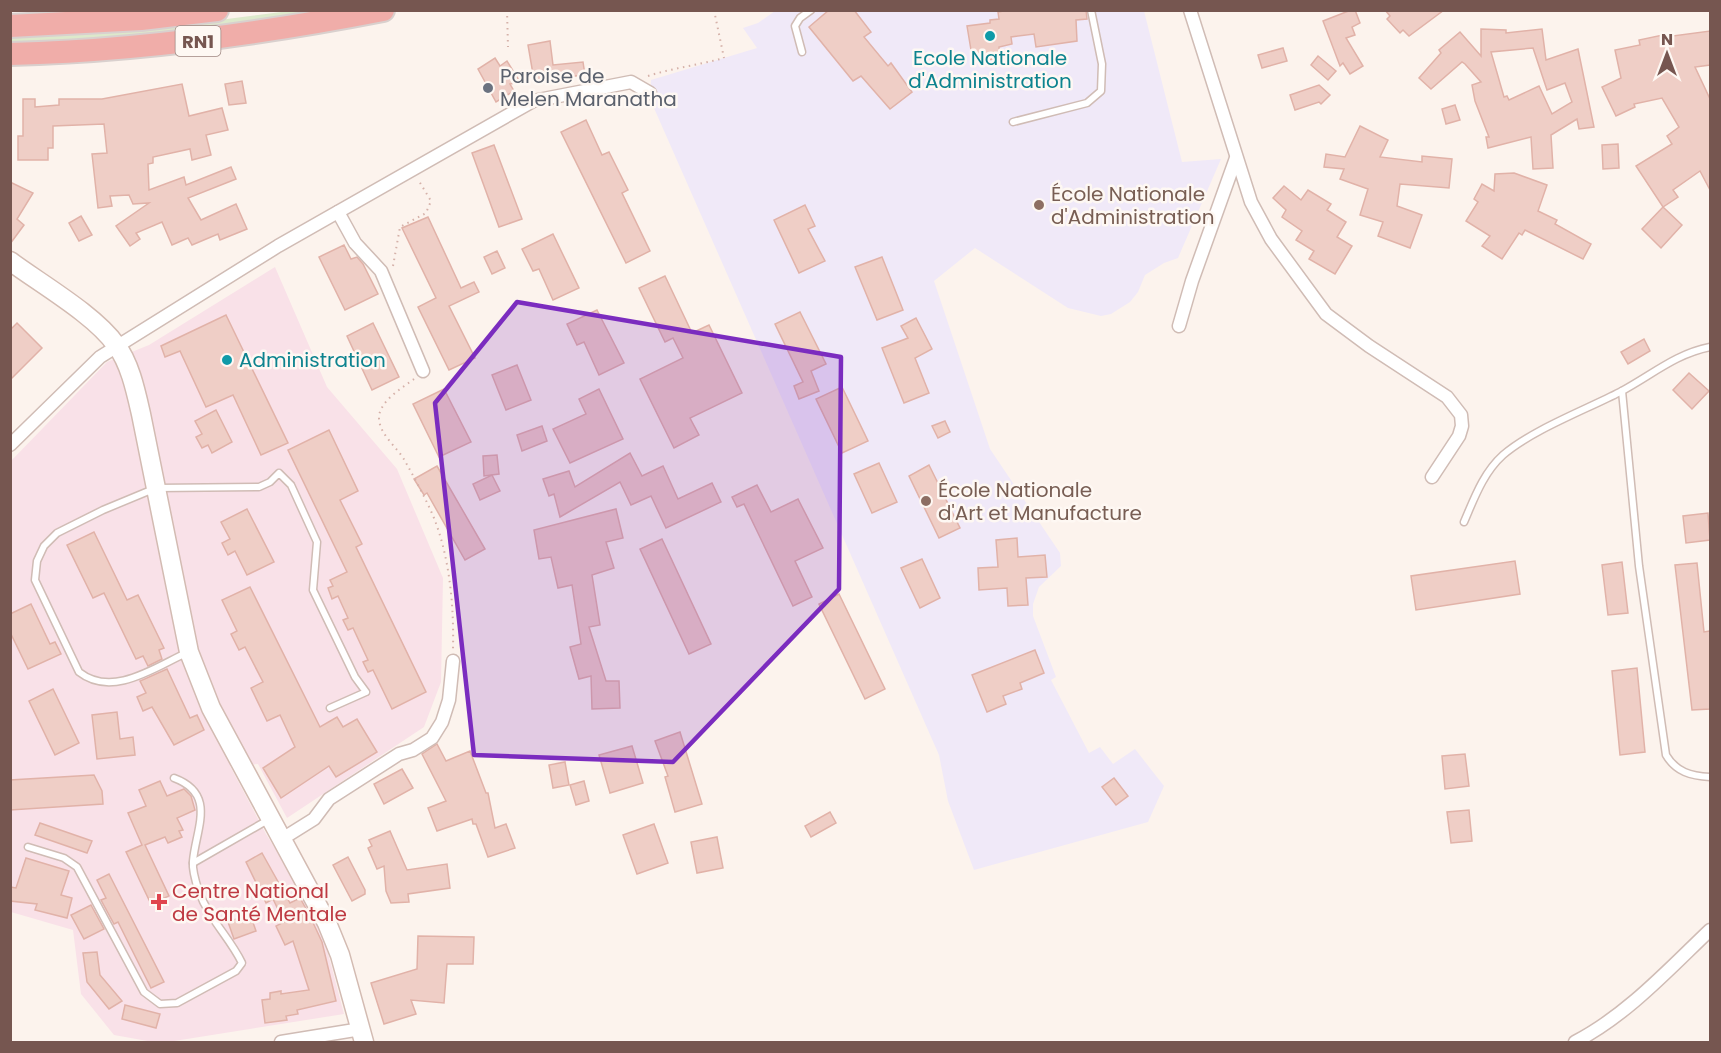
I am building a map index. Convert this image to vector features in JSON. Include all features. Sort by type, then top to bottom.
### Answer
[{"type":"highway","name":"RN1","points":[[10,26],[141,19],[217,10]]},
{"type":"highway","name":"RN1","points":[[10,54],[109,50],[192,41],[383,10]]},
{"type":"street","points":[[1190,10],[1251,202],[1271,238],[1326,314],[1369,346],[1447,397],[1461,415],[1462,426],[1459,436],[1432,477]]},
{"type":"street","points":[[10,445],[100,357],[117,345],[411,168],[533,101],[632,82],[650,93]]},
{"type":"street","points":[[1179,326],[1192,281],[1236,158]]},
{"type":"street","points":[[338,212],[355,243],[381,271],[423,371]]},
{"type":"street","points":[[10,261],[99,327],[117,345],[136,393],[189,652],[211,708],[327,923],[340,955],[363,1036],[281,1042]]},
{"type":"street","points":[[282,839],[314,819],[329,799],[399,754],[413,750],[432,738],[449,700],[453,661]]},
{"type":"street","points":[[1575,1042],[1594,1032],[1634,1002],[1710,930]]},
{"type":"lane","points":[[802,52],[795,26],[800,18],[811,10]]},
{"type":"lane","points":[[1013,122],[1087,102],[1101,91],[1102,64],[1091,10]]},
{"type":"lane","points":[[1464,522],[1482,481],[1502,456],[1520,443],[1622,391],[1688,351],[1710,347]]},
{"type":"lane","points":[[1622,391],[1639,566],[1666,754],[1673,766],[1686,773],[1710,777]]},
{"type":"lane","points":[[189,652],[120,683],[90,680],[80,672],[35,580],[37,561],[44,546],[57,533],[103,510],[156,488],[259,487],[270,482],[279,473],[291,485],[316,542],[313,590],[355,677],[366,692],[330,708]]},
{"type":"lane","points":[[28,847],[64,858],[77,867],[144,992],[152,1000],[169,1005],[236,971],[243,963],[217,928],[199,893],[193,863],[202,814],[199,799],[186,782],[174,778]]},
{"type":"lane","points":[[193,863],[270,819]]},
{"type":"path","points":[[507,10],[508,47]]},
{"type":"path","points":[[632,82],[671,69],[688,68],[724,58],[714,10]]},
{"type":"path","points":[[393,267],[400,227],[426,213],[431,201],[411,168]]},
{"type":"path","points":[[423,371],[382,406],[378,417],[381,429],[404,459],[434,519],[446,565],[454,617],[453,661]]},
{"type":"highlighted area","points":[[517,302],[841,357],[839,589],[673,762],[474,755],[435,403]]},
{"type":"shaded area","name":"École Nationale d'Art et Manufacture","points":[[775,11],[1144,11],[1182,162],[1221,159],[1178,258],[1164,263],[1145,275],[1138,292],[1130,302],[1111,314],[1101,316],[1068,308],[975,248],[934,281],[990,449],[1060,553],[1061,566],[1039,587],[1033,604],[1033,616],[1056,677],[1051,680],[1089,753],[1100,747],[1113,764],[1135,749],[1164,786],[1148,822],[974,870],[948,801],[939,755],[650,99],[651,80],[757,48],[743,28],[758,23]]},
{"type":"shaded area","points":[[275,267],[327,387],[397,469],[443,578],[441,682],[424,727],[287,818],[258,764],[230,766],[266,834],[303,892],[324,938],[344,1014],[168,1042],[153,1042],[114,1035],[81,994],[73,930],[11,912],[10,462],[107,362],[149,345]]},
{"type":"green space","points":[[289,11],[333,11],[143,38],[11,45],[10,38],[142,30]]},
{"type":"building","points":[[829,10],[854,10],[871,32],[864,37],[888,66],[891,63],[912,92],[890,109],[861,76],[853,81],[809,27]]},
{"type":"building","name":"Ecole Nationale d'Administration","points":[[1086,10],[1087,19],[1076,20],[1077,41],[1036,47],[1034,34],[1011,37],[1012,44],[999,47],[1000,58],[973,62],[967,26],[990,23],[990,20],[999,19],[998,12]]},
{"type":"building","points":[[1355,10],[1360,23],[1352,27],[1355,35],[1346,38],[1363,66],[1350,74],[1343,63],[1340,66],[1323,21]]},
{"type":"building","points":[[1385,10],[1444,10],[1409,36],[1403,30],[1400,33],[1387,19],[1390,16]]},
{"type":"building","points":[[1481,29],[1506,30],[1506,33],[1542,29],[1546,60],[1578,49],[1594,127],[1579,129],[1577,119],[1551,135],[1553,168],[1533,169],[1531,137],[1488,148],[1486,137],[1489,137],[1475,101],[1472,85],[1481,82],[1465,64],[1462,62],[1431,89],[1419,78],[1441,53],[1439,50],[1460,32],[1481,56]],"holes":[[[1533,48],[1547,90],[1565,83],[1572,102],[1552,114],[1539,86],[1509,100],[1507,96],[1504,97],[1491,52]]]},
{"type":"building","points":[[1710,31],[1710,65],[1695,67],[1710,99],[1710,190],[1700,171],[1673,190],[1678,197],[1663,207],[1636,166],[1672,144],[1667,136],[1679,127],[1662,98],[1634,104],[1635,107],[1616,116],[1602,87],[1621,78],[1615,50],[1640,45],[1639,40],[1672,33],[1673,36]]},
{"type":"building","points":[[550,41],[553,65],[583,62],[585,75],[534,80],[528,45]]},
{"type":"building","points":[[1283,48],[1287,61],[1262,68],[1258,55]]},
{"type":"building","points":[[1318,56],[1336,71],[1328,80],[1311,65]]},
{"type":"building","points":[[495,58],[500,66],[507,61],[520,82],[510,84],[514,91],[496,102],[478,69]]},
{"type":"building","points":[[242,81],[246,103],[229,105],[225,84]]},
{"type":"building","points":[[182,84],[189,116],[222,108],[228,130],[206,135],[211,155],[192,160],[190,149],[153,157],[153,163],[148,164],[149,190],[184,177],[186,185],[231,167],[236,179],[188,198],[201,220],[236,204],[247,229],[220,240],[218,234],[192,245],[188,238],[172,245],[162,222],[136,233],[140,239],[130,246],[116,226],[149,203],[133,204],[129,195],[110,196],[112,206],[98,208],[92,154],[107,153],[104,124],[53,126],[53,148],[48,148],[48,160],[18,160],[18,136],[23,136],[23,99],[35,99],[35,107],[59,105],[59,99],[102,99]]},
{"type":"building","points":[[1319,85],[1330,95],[1321,104],[1319,102],[1295,110],[1290,95]]},
{"type":"building","points":[[1455,105],[1460,120],[1446,124],[1442,109]]},
{"type":"building","points":[[586,120],[602,155],[609,152],[628,190],[622,193],[650,251],[626,263],[561,132]]},
{"type":"building","points":[[1360,126],[1388,140],[1380,157],[1422,162],[1422,156],[1452,159],[1449,188],[1400,184],[1397,206],[1422,215],[1410,248],[1378,236],[1383,222],[1360,215],[1368,189],[1340,179],[1344,169],[1324,167],[1326,154],[1345,157]]},
{"type":"building","points":[[1618,144],[1619,168],[1603,169],[1602,145]]},
{"type":"building","points":[[494,145],[522,219],[499,227],[472,153]]},
{"type":"building","points":[[1514,173],[1547,185],[1538,211],[1557,220],[1555,224],[1591,244],[1583,259],[1525,230],[1522,235],[1519,233],[1502,259],[1482,246],[1490,236],[1466,221],[1478,202],[1474,199],[1482,184],[1494,191],[1495,174]]},
{"type":"building","points":[[10,182],[33,193],[17,219],[24,225],[10,244]]},
{"type":"building","points":[[1284,186],[1301,200],[1308,190],[1331,204],[1327,210],[1346,222],[1337,237],[1352,246],[1335,274],[1309,259],[1314,251],[1296,240],[1302,231],[1282,217],[1286,210],[1273,198]]},
{"type":"building","points":[[805,205],[815,226],[808,229],[825,261],[799,273],[774,220]]},
{"type":"building","points":[[1663,207],[1682,225],[1661,248],[1642,229]]},
{"type":"building","points":[[81,216],[92,235],[79,241],[69,223]]},
{"type":"building","points":[[428,217],[461,288],[474,282],[479,292],[449,306],[475,358],[449,370],[418,307],[436,298],[402,228]]},
{"type":"building","points":[[553,234],[579,288],[553,300],[539,269],[533,271],[522,249]]},
{"type":"building","points":[[344,245],[351,259],[357,257],[363,264],[378,294],[345,310],[319,257]]},
{"type":"building","points":[[497,251],[505,268],[492,274],[484,257]]},
{"type":"building","points":[[882,257],[903,310],[877,320],[855,267]]},
{"type":"building","points":[[665,276],[692,333],[709,325],[742,393],[690,418],[699,435],[674,448],[640,379],[683,358],[673,338],[665,342],[639,288]]},
{"type":"building","points":[[597,310],[624,363],[599,375],[584,342],[577,345],[567,324]]},
{"type":"building","points":[[800,312],[826,364],[811,371],[819,391],[799,399],[794,386],[803,382],[775,324]]},
{"type":"building","name":"Administration","points":[[226,315],[288,443],[261,455],[233,395],[206,407],[180,351],[165,357],[161,346]]},
{"type":"building","points":[[916,318],[932,349],[915,358],[929,393],[904,403],[882,348],[908,338],[901,326]]},
{"type":"building","points":[[17,323],[42,348],[10,380],[10,330]]},
{"type":"building","points":[[373,323],[399,377],[372,390],[347,336]]},
{"type":"building","points":[[1644,339],[1650,351],[1628,364],[1621,352]]},
{"type":"building","points":[[517,365],[531,400],[506,410],[492,375]]},
{"type":"building","points":[[1689,373],[1709,391],[1692,409],[1673,390]]},
{"type":"building","points":[[842,387],[868,441],[842,453],[816,399]]},
{"type":"building","points":[[444,389],[471,442],[439,457],[413,404]]},
{"type":"building","points":[[599,389],[623,439],[570,463],[553,429],[586,414],[579,399]]},
{"type":"building","points":[[216,410],[232,442],[212,453],[208,445],[202,448],[196,437],[202,434],[195,421]]},
{"type":"building","points":[[945,421],[950,432],[938,438],[932,426]]},
{"type":"building","points":[[542,426],[547,441],[522,451],[517,435]]},
{"type":"building","points":[[329,430],[358,491],[340,500],[362,544],[356,547],[426,692],[392,709],[373,670],[368,672],[363,662],[368,660],[353,628],[348,630],[343,620],[348,618],[338,596],[332,599],[328,588],[333,586],[330,580],[347,572],[288,450]]},
{"type":"building","points":[[630,453],[642,476],[663,466],[678,499],[712,483],[721,502],[666,528],[651,496],[631,505],[620,482],[560,517],[554,494],[549,496],[543,479],[569,471],[575,487]]},
{"type":"building","points":[[497,455],[499,474],[484,476],[483,456]]},
{"type":"building","points":[[879,463],[897,502],[872,513],[854,474]]},
{"type":"building","points":[[929,465],[960,528],[939,538],[909,476]]},
{"type":"building","points":[[437,466],[485,549],[465,560],[427,493],[424,495],[414,479]]},
{"type":"building","points":[[492,475],[500,491],[480,500],[473,484]]},
{"type":"building","points":[[757,485],[771,512],[798,499],[823,548],[795,561],[812,597],[793,606],[744,504],[737,507],[732,497]]},
{"type":"building","points":[[247,509],[274,562],[247,575],[235,551],[228,555],[222,543],[230,539],[221,522]]},
{"type":"building","points":[[616,509],[623,538],[606,542],[614,568],[592,575],[600,625],[589,627],[606,681],[619,681],[620,708],[592,709],[591,676],[579,679],[570,647],[581,644],[572,585],[558,588],[551,557],[539,559],[534,530]]},
{"type":"building","points":[[1708,513],[1710,540],[1686,543],[1683,516]]},
{"type":"building","points":[[94,532],[127,600],[138,595],[164,648],[159,650],[162,659],[148,666],[143,656],[136,659],[104,593],[93,598],[67,545]]},
{"type":"building","points":[[1017,538],[1018,557],[1045,555],[1047,577],[1026,578],[1028,605],[1008,606],[1007,588],[979,590],[978,568],[998,567],[996,540]]},
{"type":"building","points":[[662,539],[711,644],[689,654],[640,549]]},
{"type":"building","points":[[922,559],[940,598],[920,608],[901,568]]},
{"type":"building","points":[[1515,561],[1520,594],[1416,610],[1411,576]]},
{"type":"building","points":[[1622,562],[1628,613],[1608,615],[1602,565]]},
{"type":"building","points":[[1697,563],[1704,632],[1710,631],[1710,709],[1692,710],[1675,565]]},
{"type":"building","points":[[250,587],[320,727],[337,717],[343,727],[357,719],[377,752],[336,777],[329,766],[281,798],[263,768],[295,747],[280,715],[267,721],[251,688],[263,682],[245,647],[239,650],[231,634],[237,631],[222,600]]},
{"type":"building","points":[[839,594],[885,689],[865,699],[819,604]]},
{"type":"building","points":[[31,604],[50,644],[55,642],[61,654],[28,669],[10,632],[10,614]]},
{"type":"building","points":[[1035,650],[1044,673],[1020,683],[1022,689],[1003,696],[1006,704],[987,712],[972,675]]},
{"type":"building","points":[[1637,668],[1645,752],[1620,755],[1612,671]]},
{"type":"building","points":[[167,669],[190,718],[197,715],[204,730],[174,745],[152,707],[143,711],[137,697],[146,693],[140,681]]},
{"type":"building","points":[[53,689],[79,743],[55,755],[29,701]]},
{"type":"building","points":[[117,712],[120,739],[133,737],[135,755],[97,759],[92,715]]},
{"type":"building","points":[[680,732],[702,804],[675,812],[665,777],[668,776],[655,741]]},
{"type":"building","points":[[437,744],[446,761],[470,751],[486,793],[488,793],[495,828],[506,824],[515,848],[488,857],[472,819],[437,831],[428,808],[446,801],[422,754]]},
{"type":"building","points":[[632,746],[643,783],[610,793],[599,755]]},
{"type":"building","points":[[1465,754],[1469,786],[1445,789],[1442,756]]},
{"type":"building","points":[[565,762],[569,785],[553,788],[549,765]]},
{"type":"building","points":[[402,769],[413,788],[384,804],[374,784]]},
{"type":"building","points":[[94,775],[102,791],[103,804],[10,810],[10,780]]},
{"type":"building","points":[[1114,778],[1128,796],[1116,805],[1102,787]]},
{"type":"building","points":[[160,781],[167,796],[184,789],[191,796],[195,810],[177,818],[183,830],[179,831],[182,837],[168,843],[165,837],[145,845],[169,896],[151,904],[126,852],[142,845],[128,813],[146,806],[139,790]]},
{"type":"building","points":[[584,781],[589,801],[576,805],[570,785]]},
{"type":"building","points":[[1469,810],[1472,841],[1451,843],[1447,812]]},
{"type":"building","points":[[830,812],[836,823],[811,837],[805,826]]},
{"type":"building","points":[[40,823],[92,841],[87,853],[35,835]]},
{"type":"building","points":[[654,824],[668,863],[637,874],[623,835]]},
{"type":"building","points":[[390,831],[407,870],[447,864],[450,888],[408,894],[409,902],[391,903],[386,891],[384,866],[377,869],[368,848],[372,846],[369,840]]},
{"type":"building","points":[[717,837],[723,868],[697,873],[691,842]]},
{"type":"building","points":[[262,853],[290,903],[300,898],[309,914],[322,942],[336,1001],[297,1010],[298,1014],[286,1016],[287,1020],[265,1023],[262,1000],[270,999],[270,993],[281,991],[281,994],[309,990],[293,941],[285,945],[276,926],[284,922],[273,899],[266,903],[246,862]]},
{"type":"building","points":[[348,857],[365,890],[365,894],[352,901],[333,865]]},
{"type":"building","points":[[26,858],[69,871],[61,895],[72,898],[67,918],[35,910],[37,904],[10,901],[10,887],[16,888]]},
{"type":"building","points":[[109,874],[164,982],[151,988],[118,922],[114,924],[101,900],[106,898],[97,880]]},
{"type":"building","points":[[91,905],[104,929],[84,939],[71,915]]},
{"type":"building","points":[[250,914],[256,931],[234,939],[228,922]]},
{"type":"building","points":[[418,936],[474,937],[473,964],[447,964],[444,1003],[411,1000],[416,1014],[384,1024],[371,983],[417,969]]},
{"type":"building","points":[[97,952],[100,975],[122,1001],[109,1009],[87,982],[83,953]]},
{"type":"building","points":[[125,1005],[160,1014],[156,1028],[122,1019]]},
{"type":"place","name":"Ecole Nationale d'Administration","points":[[990,36]]},
{"type":"place","name":"Paroise de Melen Maranatha","points":[[488,88]]},
{"type":"place","name":"École Nationale d'Administration","points":[[1039,205]]},
{"type":"place","name":"Administration","points":[[227,360]]},
{"type":"place","name":"École Nationale d'Art et Manufacture","points":[[926,501]]},
{"type":"place","name":"Centre National de Santé Mentale","points":[[159,902]]}]
